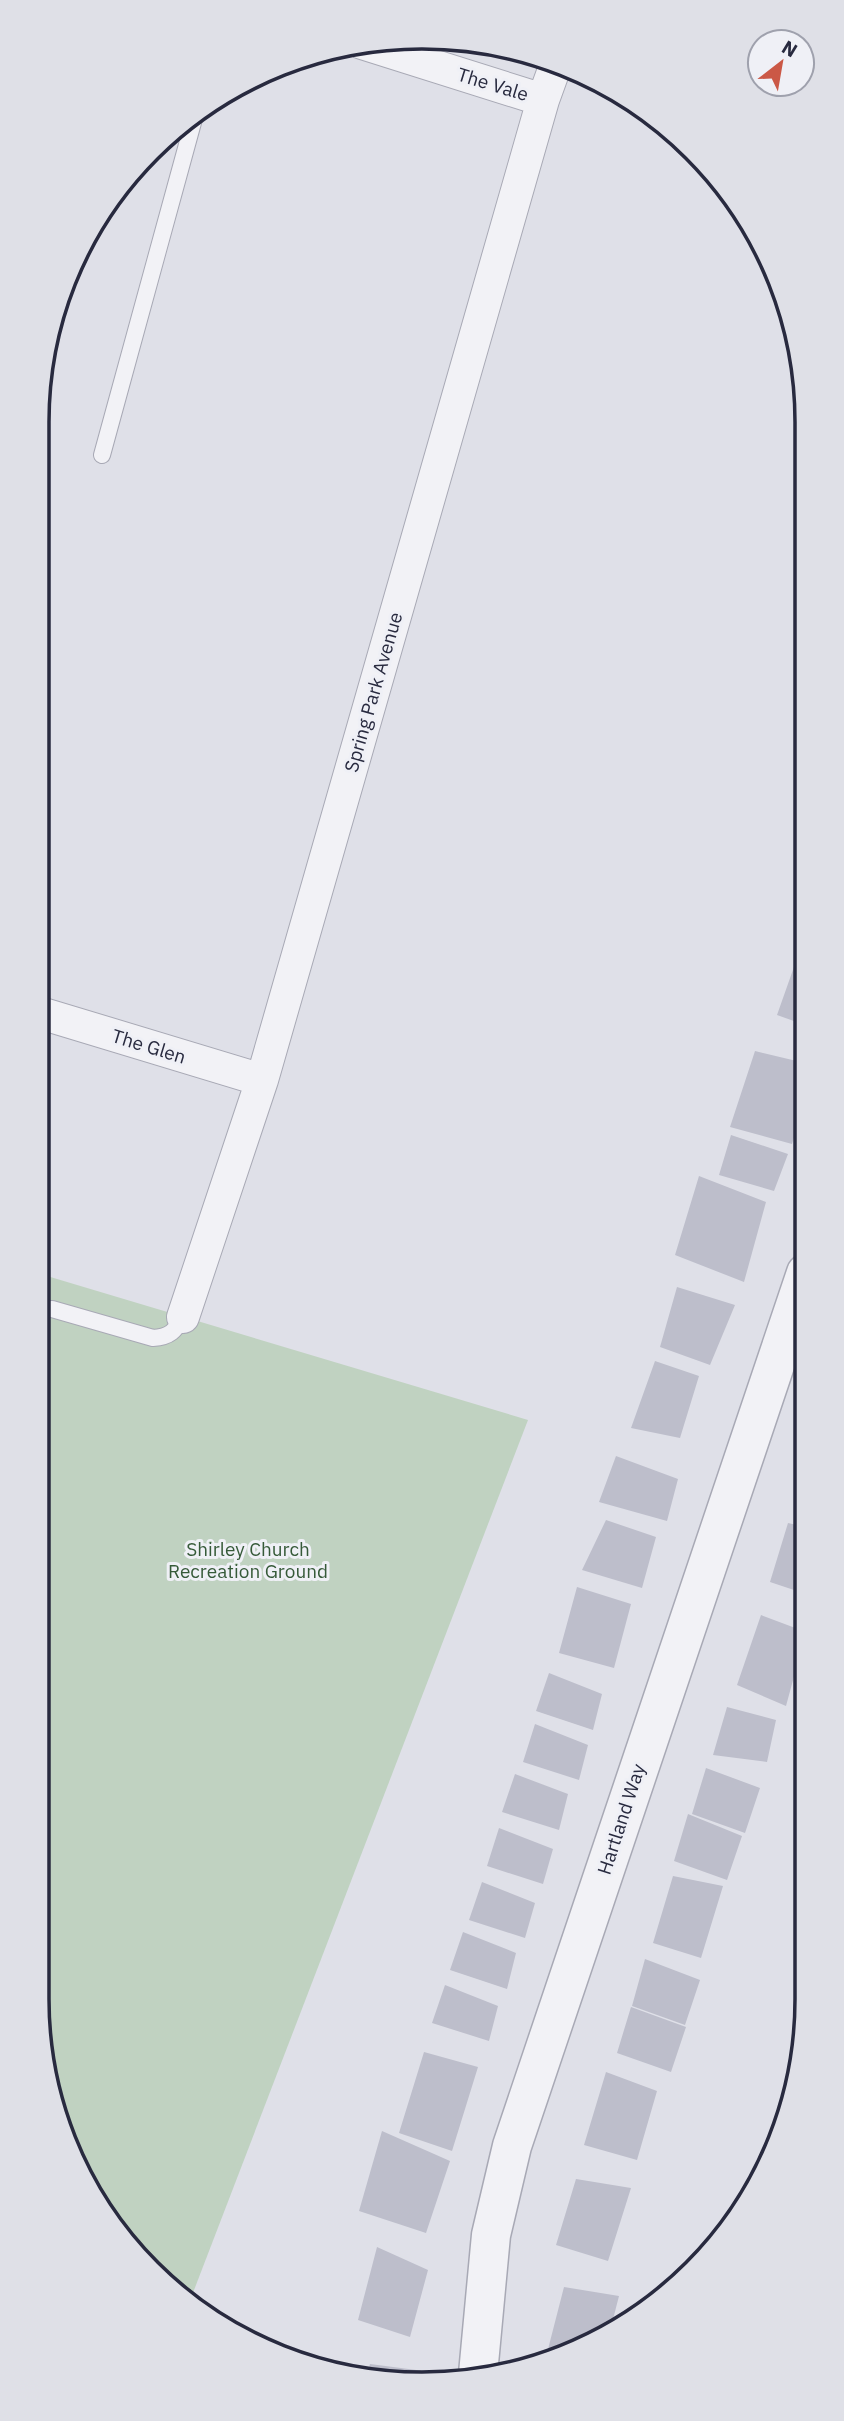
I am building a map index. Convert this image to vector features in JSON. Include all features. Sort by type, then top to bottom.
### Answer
[{"type":"street","name":"The Vale","points":[[387,51],[543,100]]},
{"type":"street","name":"Spring Park Avenue","points":[[183,1317],[262,1080],[553,73]]},
{"type":"street","name":"The Glen","points":[[49,1016],[262,1080]]},
{"type":"street","name":"Hartland Way","points":[[479,2368],[491,2235],[512,2146],[795,1306]]},
{"type":"lane","points":[[102,455],[192,129]]},
{"type":"lane","points":[[52,1309],[153,1338],[165,1338],[174,1331],[183,1317]]},
{"type":"green space","name":"Shirley Church Recreation Ground","points":[[49,1277],[528,1420],[193,2293],[142,2245],[99,2185],[77,2142],[69,2119],[52,2048],[49,1999]]},
{"type":"building","points":[[795,964],[795,1021],[777,1015]]},
{"type":"building","points":[[755,1051],[795,1061],[795,1135],[792,1144],[730,1127]]},
{"type":"building","points":[[731,1135],[788,1154],[774,1191],[719,1175]]},
{"type":"building","points":[[699,1176],[766,1202],[744,1282],[675,1255]]},
{"type":"building","points":[[677,1287],[735,1305],[710,1365],[660,1347]]},
{"type":"building","points":[[655,1361],[699,1376],[680,1438],[631,1428]]},
{"type":"building","points":[[616,1456],[678,1479],[667,1521],[599,1502]]},
{"type":"building","points":[[606,1520],[656,1537],[642,1588],[582,1570]]},
{"type":"building","points":[[788,1523],[795,1525],[795,1590],[770,1582]]},
{"type":"building","points":[[577,1587],[631,1604],[614,1668],[559,1653]]},
{"type":"building","points":[[761,1615],[795,1628],[795,1673],[786,1706],[737,1685]]},
{"type":"building","points":[[549,1673],[602,1694],[593,1730],[536,1711]]},
{"type":"building","points":[[727,1707],[776,1720],[767,1762],[713,1755]]},
{"type":"building","points":[[535,1724],[588,1745],[579,1780],[523,1762]]},
{"type":"building","points":[[706,1768],[760,1788],[745,1833],[692,1814]]},
{"type":"building","points":[[515,1774],[568,1794],[559,1830],[502,1812]]},
{"type":"building","points":[[688,1814],[742,1836],[727,1880],[674,1861]]},
{"type":"building","points":[[499,1828],[553,1849],[543,1884],[487,1866]]},
{"type":"building","points":[[673,1876],[723,1886],[701,1958],[653,1943]]},
{"type":"building","points":[[482,1882],[535,1903],[525,1938],[469,1920]]},
{"type":"building","points":[[463,1932],[516,1953],[507,1989],[450,1970]]},
{"type":"building","points":[[645,1959],[700,1980],[685,2025],[632,2006]]},
{"type":"building","points":[[445,1985],[498,2006],[489,2041],[432,2023]]},
{"type":"building","points":[[631,2007],[686,2027],[671,2072],[617,2053]]},
{"type":"building","points":[[424,2052],[478,2067],[452,2151],[399,2133]]},
{"type":"building","points":[[606,2072],[657,2091],[637,2160],[584,2145]]},
{"type":"building","points":[[382,2131],[450,2161],[426,2233],[359,2211]]},
{"type":"building","points":[[576,2179],[631,2188],[608,2261],[556,2245]]},
{"type":"building","points":[[377,2247],[428,2270],[410,2337],[358,2320]]},
{"type":"building","points":[[564,2287],[619,2296],[613,2319],[587,2334],[548,2350]]},
{"type":"building","points":[[370,2364],[424,2371],[398,2371],[369,2368]]}]
